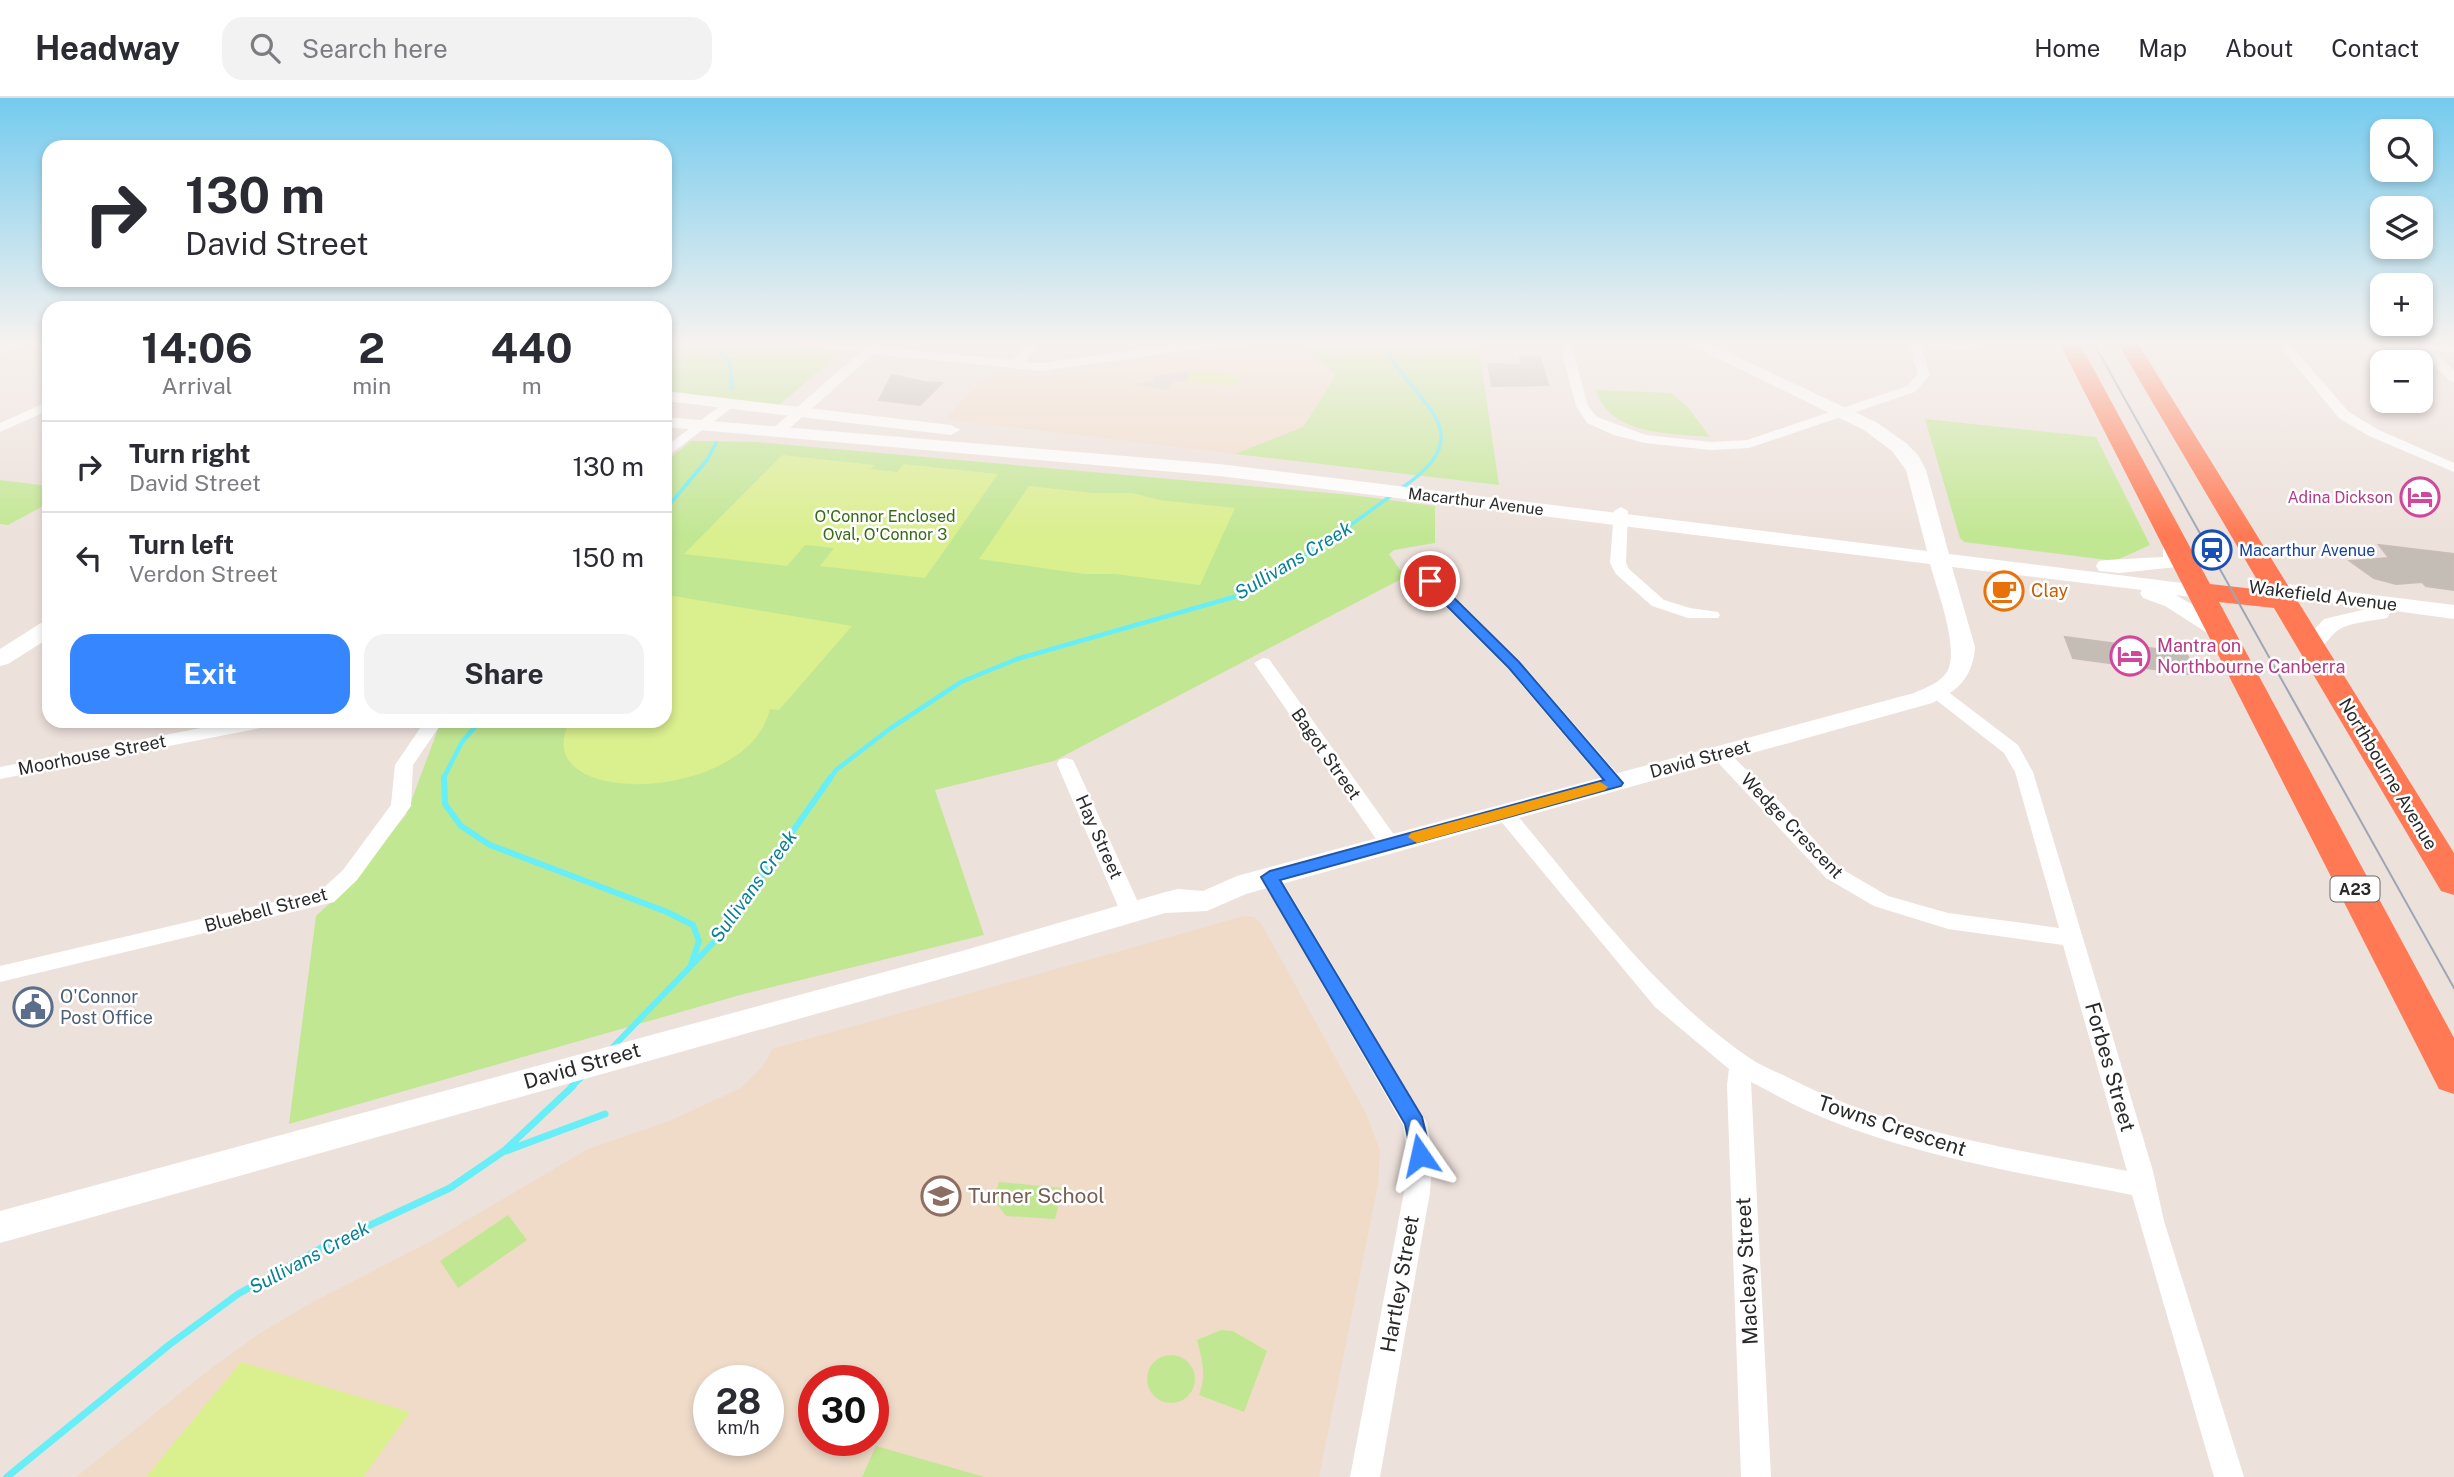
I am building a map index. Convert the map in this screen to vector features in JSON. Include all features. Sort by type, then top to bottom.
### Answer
[{"type":"highway","name":"A23","points":[[2102,406],[2173,542],[2201,588],[2220,631],[2454,1077]]},
{"type":"highway","name":"Northbourne Avenue","points":[[2166,406],[2454,882]]},
{"type":"highway","points":[[2239,586],[2249,574],[2244,536]]},
{"type":"highway","name":"Wakefield Avenue","points":[[2201,588],[2239,586],[2280,596]]},
{"type":"highway","name":"Macarthur Avenue","points":[[2201,588],[2280,596]]},
{"type":"main road","name":"Macarthur Avenue","points":[[672,423],[1220,466],[1378,485]]},
{"type":"main road","name":"Macarthur Avenue","points":[[1416,490],[1940,555]]},
{"type":"main road","points":[[2260,562],[2298,586],[2334,597]]},
{"type":"main road","name":"Wakefield Avenue","points":[[2334,597],[2454,612]]},
{"type":"main road","name":"David Street","points":[[669,1042],[1162,903]]},
{"type":"street","points":[[672,448],[725,406]]},
{"type":"street","name":"Macarthur Avenue","points":[[749,406],[1220,466]]},
{"type":"street","points":[[776,433],[806,406]]},
{"type":"street","points":[[1582,406],[1584,412],[1605,426],[1645,439],[1711,446],[1749,444],[1861,406]]},
{"type":"street","points":[[1828,406],[1888,437],[1911,459],[1940,555]]},
{"type":"street","points":[[2337,406],[2344,415],[2374,433],[2454,468]]},
{"type":"street","points":[[0,428],[42,408]]},
{"type":"street","name":"Macarthur Avenue","points":[[1378,485],[1416,490]]},
{"type":"street","points":[[1928,512],[1941,525],[1946,537],[1972,553]]},
{"type":"street","points":[[1621,515],[1618,562],[1622,571],[1658,603],[1688,613],[1712,615]]},
{"type":"street","points":[[2053,563],[2120,567],[2169,563],[2174,557],[2173,542]]},
{"type":"street","name":"Macarthur Avenue","points":[[1940,555],[1972,553],[2053,563],[2201,588]]},
{"type":"street","name":"Macarthur Avenue","points":[[1940,555],[2117,581],[2201,588]]},
{"type":"street","name":"David Street","points":[[1162,903],[1207,901],[1237,886],[1937,692],[1948,685],[1963,665],[1963,647],[1940,555]]},
{"type":"street","points":[[1413,565],[1514,665],[1615,783]]},
{"type":"street","points":[[2117,581],[2173,601],[2220,631]]},
{"type":"street","name":"Wakefield Avenue","points":[[2280,596],[2334,597]]},
{"type":"street","name":"Wakefield Avenue","points":[[2280,596],[2379,613],[2454,622]]},
{"type":"street","points":[[2311,646],[2332,624],[2379,613]]},
{"type":"street","points":[[0,659],[42,632]]},
{"type":"street","name":"Bagot Street","points":[[1263,663],[1390,844]]},
{"type":"street","name":"Forbes Street","points":[[1937,692],[2011,749],[2024,772],[2144,1186],[2151,1221],[2229,1477]]},
{"type":"street","name":"Moorhouse Street","points":[[0,774],[193,728]]},
{"type":"street","name":"Bluebell Street","points":[[0,974],[327,897],[351,875],[401,806],[404,765],[429,728]]},
{"type":"street","name":"Wedge Crescent","points":[[1719,754],[1776,810],[1832,873],[1858,890],[1881,901],[1948,920],[2072,938]]},
{"type":"street","name":"Hay Street","points":[[1066,764],[1131,911]]},
{"type":"street","name":"Towns Crescent","points":[[1504,813],[1664,1001],[1741,1065],[1813,1102],[1888,1129],[1954,1148],[2144,1186]]},
{"type":"street","name":"Hartley Street","points":[[1270,877],[1415,1123],[1420,1155],[1417,1192],[1365,1477]]},
{"type":"street","name":"David Street","points":[[0,1227],[669,1042]]},
{"type":"street","name":"Macleay Street","points":[[1741,1065],[1739,1085],[1756,1477]]},
{"type":"shaded area","points":[[957,406],[1316,406],[1303,427],[1235,454],[945,419]]},
{"type":"shaded area","name":"Turner School","points":[[1244,916],[1254,917],[1261,923],[1366,1113],[1380,1150],[1378,1185],[1319,1477],[76,1477],[210,1369],[260,1333],[311,1303],[433,1240],[588,1149],[669,1121],[741,1088],[763,1066],[772,1049]]},
{"type":"green space","points":[[1316,406],[1487,406],[1499,485],[1235,454],[1303,427]]},
{"type":"green space","points":[[1604,406],[1687,406],[1710,437],[1643,429],[1614,416]]},
{"type":"green space","points":[[1925,419],[2096,437],[2150,545],[2115,561],[1964,542],[1960,538]]},
{"type":"green space","points":[[691,441],[755,442],[1352,495],[1435,506],[1435,543],[1394,550],[1389,554],[1405,577],[1054,761],[935,790],[984,935],[740,995],[289,1124],[316,916],[341,893],[406,815],[438,728],[672,728],[672,456]]},
{"type":"green space","name":"O'Connor Enclosed Oval, O'Connor 3","points":[[782,455],[874,465],[871,469],[897,472],[904,464],[998,474],[925,578],[820,566],[834,548],[805,545],[787,566],[684,554]]},
{"type":"green space","points":[[0,480],[42,485],[42,507],[8,525],[0,524]]},
{"type":"green space","points":[[1029,486],[1093,493],[1132,493],[1160,500],[1235,508],[1200,585],[1115,574],[1084,574],[979,559]]},
{"type":"green space","points":[[672,596],[852,626],[779,710],[770,709],[753,741],[723,764],[685,778],[644,784],[607,781],[578,770],[564,750],[569,728],[672,728]]},
{"type":"green space","points":[[999,1182],[1063,1188],[1055,1219],[1006,1216],[994,1200]]},
{"type":"green space","points":[[508,1215],[527,1240],[458,1288],[440,1261]]},
{"type":"green space","points":[[1221,1330],[1233,1331],[1267,1351],[1244,1412],[1199,1395],[1203,1374],[1197,1340]]},
{"type":"green space","points":[[1171,1355],[1188,1362],[1195,1379],[1188,1396],[1171,1403],[1154,1396],[1147,1379],[1154,1362]]},
{"type":"green space","points":[[241,1362],[410,1412],[363,1477],[146,1477]]},
{"type":"green space","points":[[889,1450],[985,1477],[862,1477],[871,1456],[889,1456]]},
{"type":"building","points":[[2379,545],[2454,554],[2454,590],[2426,586],[2422,582],[2396,584],[2374,578],[2350,561],[2389,558]]},
{"type":"building","name":"Mantra on Northbourne Canberra","points":[[2065,637],[2186,653],[2197,675],[2073,658]]},
{"type":"waterway","name":"Sullivans Creek","points":[[1400,489],[1426,468],[1439,449],[1441,432],[1428,406]]},
{"type":"waterway","points":[[672,502],[707,460],[716,443]]},
{"type":"waterway","name":"Sullivans Creek","points":[[1337,535],[1392,495]]},
{"type":"waterway","name":"Sullivans Creek","points":[[830,779],[836,770],[891,728],[961,682],[1017,659],[1241,595],[1339,534]]},
{"type":"waterway","points":[[444,777],[462,742],[474,728]]},
{"type":"waterway","points":[[444,777],[445,804],[461,826],[490,845],[667,912],[693,925],[699,941],[691,965]]},
{"type":"waterway","name":"Sullivans Creek","points":[[611,1049],[716,940],[831,777]]},
{"type":"waterway","name":"Sullivans Creek","points":[[571,1087],[581,1078]]},
{"type":"waterway","name":"Sullivans Creek","points":[[7,1477],[169,1345],[238,1294],[323,1247],[450,1188],[504,1151],[573,1086]]},
{"type":"waterway","points":[[506,1151],[605,1114]]},
{"type":"tram line","points":[[2129,406],[2454,988]]},
{"type":"slow traffic","points":[[1417,837],[1600,787]]},
{"type":"place","name":"Adina Dickson","points":[[2420,497]]},
{"type":"place","name":"Macarthur Avenue","points":[[2212,550]]},
{"type":"place","name":"Clay","points":[[2004,591]]},
{"type":"place","name":"Mantra on Northbourne Canberra","points":[[2130,656]]},
{"type":"place","name":"O'Connor Post Office","points":[[33,1007]]},
{"type":"place","name":"Turner School","points":[[941,1196]]},
{"type":"route","points":[[1420,1155],[1415,1123],[1270,877],[1615,783],[1514,665],[1430,581]]}]
